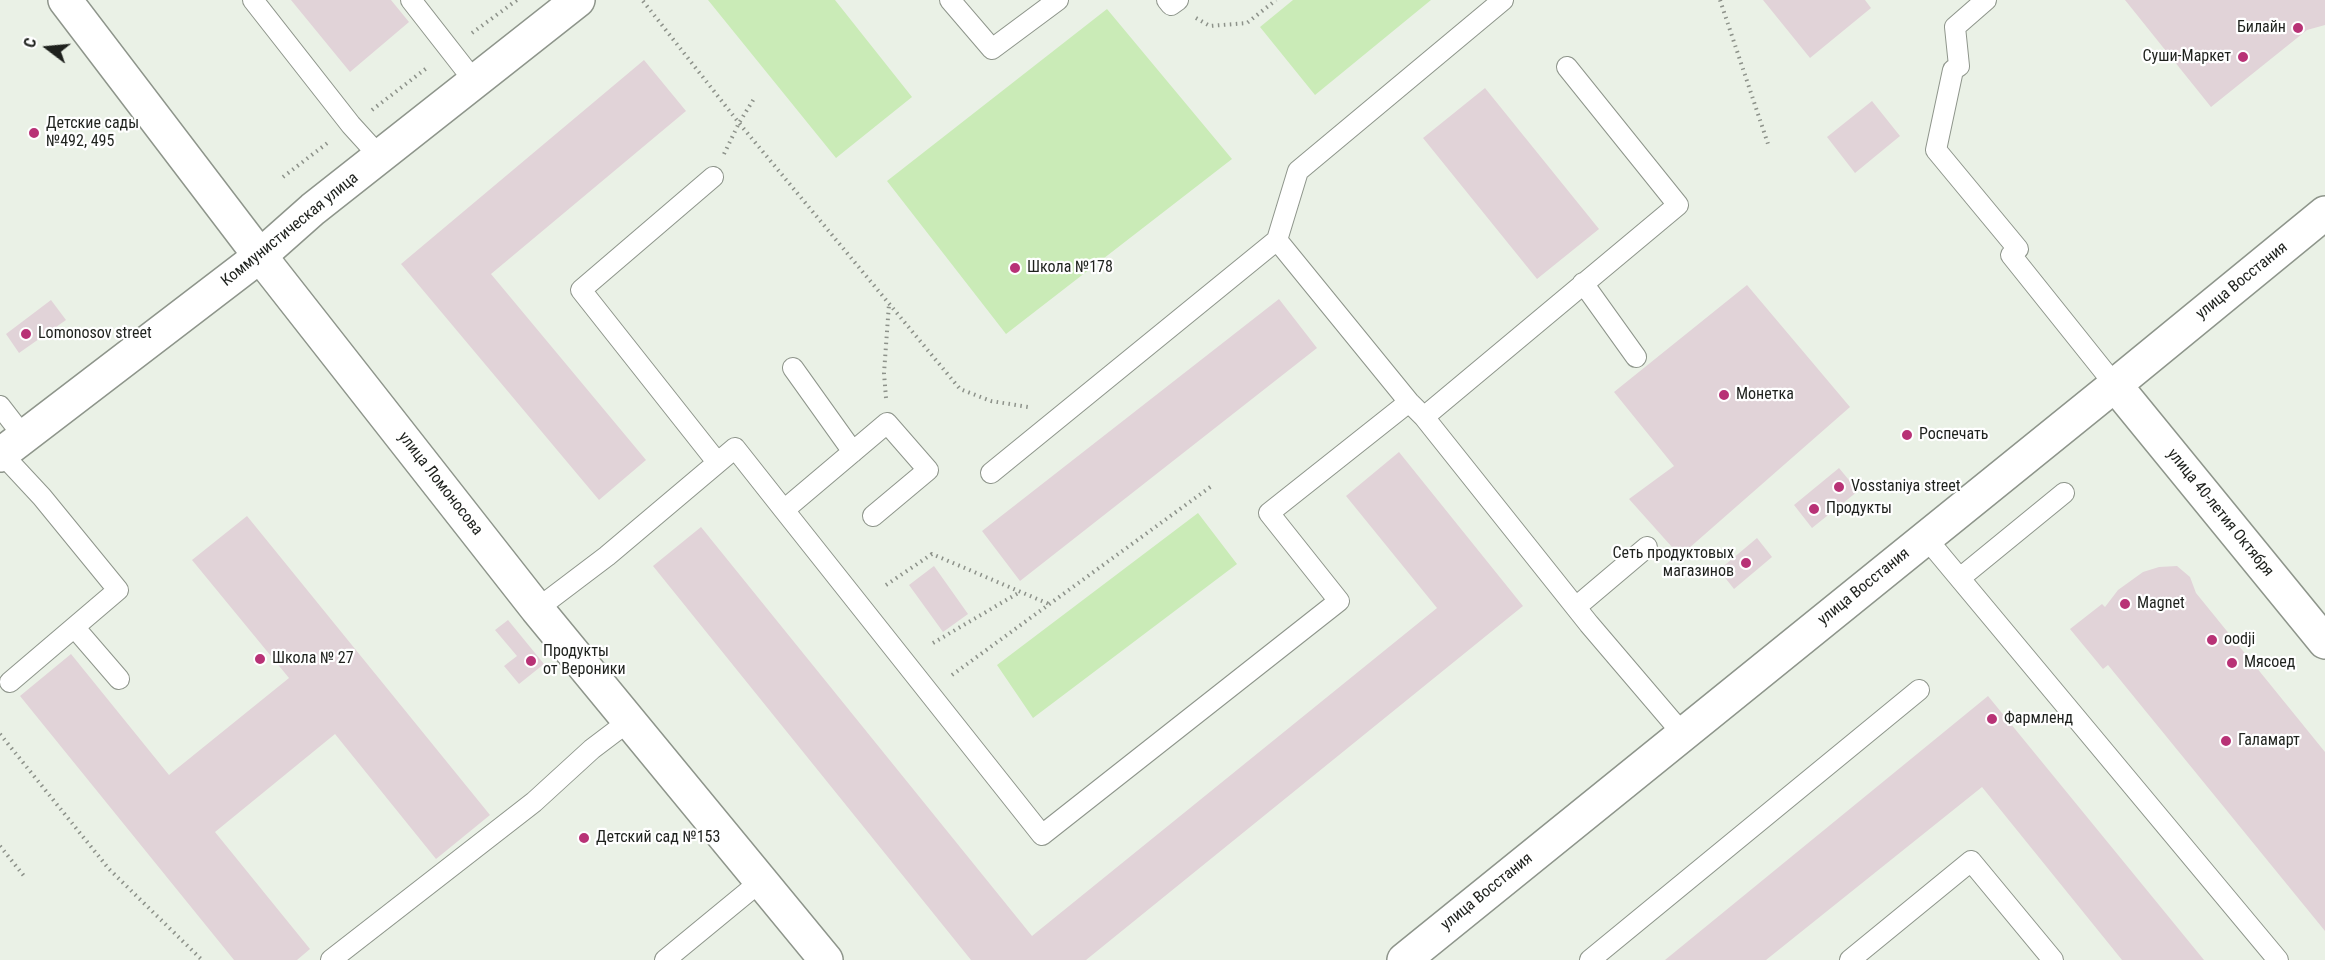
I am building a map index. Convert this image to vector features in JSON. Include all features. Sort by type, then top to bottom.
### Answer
[{"type":"street","name":"улица Ломоносова","points":[[65,0],[260,256],[537,609],[826,960]]},
{"type":"street","name":"Коммунистическая улица","points":[[8,449],[260,256],[313,209],[381,158],[578,0]]},
{"type":"street","name":"улица Восстания","points":[[1404,960],[2325,213]]},
{"type":"street","name":"улица 40-летия Октября","points":[[2115,385],[2325,642]]},
{"type":"lane","points":[[253,0],[351,126],[381,158]]},
{"type":"lane","points":[[411,0],[475,82]]},
{"type":"lane","points":[[950,0],[992,49],[1058,0]]},
{"type":"lane","points":[[991,473],[1276,240],[1298,171],[1503,0]]},
{"type":"lane","points":[[1986,0],[1955,27],[1959,66],[1953,70],[1936,150],[2018,249],[2011,255],[2115,385]]},
{"type":"lane","points":[[1424,417],[1678,205],[1567,67]]},
{"type":"lane","points":[[713,177],[581,290],[717,462]]},
{"type":"lane","points":[[1276,240],[1682,733]]},
{"type":"lane","points":[[1583,283],[1636,357]]},
{"type":"lane","points":[[793,368],[853,452]]},
{"type":"lane","points":[[537,609],[607,556],[735,448],[1042,835],[1339,601],[1269,513],[1409,402]]},
{"type":"lane","points":[[0,406],[8,449],[42,497],[118,590],[10,681]]},
{"type":"lane","points":[[784,510],[887,423],[928,470],[873,516]]},
{"type":"lane","points":[[1960,578],[2064,493]]},
{"type":"lane","points":[[1926,537],[2278,960]]},
{"type":"lane","points":[[1576,607],[1647,547]]},
{"type":"lane","points":[[75,628],[119,679]]},
{"type":"lane","points":[[1590,960],[1919,690]]},
{"type":"lane","points":[[331,960],[534,802],[592,749],[629,721]]},
{"type":"lane","points":[[1850,960],[1971,861],[2054,960]]},
{"type":"lane","points":[[665,960],[760,881]]},
{"type":"path","points":[[284,177],[517,0]]},
{"type":"path","points":[[1172,2],[1210,26],[1247,23],[1276,0]]},
{"type":"path","points":[[1720,0],[1769,147]]},
{"type":"path","points":[[643,1],[739,123],[960,389],[991,401],[1064,413]]},
{"type":"path","points":[[713,177],[739,123],[755,97]]},
{"type":"path","points":[[887,423],[884,373],[889,304]]},
{"type":"path","points":[[952,675],[1213,485]]},
{"type":"path","points":[[886,585],[932,554],[1049,604]]},
{"type":"path","points":[[933,643],[1020,592]]},
{"type":"path","points":[[0,734],[109,869],[202,960]]},
{"type":"path","points":[[0,846],[24,876]]},
{"type":"green space","points":[[708,0],[835,0],[912,97],[836,158]]},
{"type":"green space","points":[[1293,0],[1431,0],[1315,95],[1260,27]]},
{"type":"green space","points":[[1107,9],[1232,159],[1006,334],[887,181]]},
{"type":"green space","points":[[1198,513],[1237,564],[1033,718],[997,665]]},
{"type":"building","points":[[291,0],[391,0],[409,22],[350,72]]},
{"type":"building","points":[[1763,0],[1865,0],[1871,8],[1810,58]]},
{"type":"building","points":[[2125,0],[2325,0],[2325,25],[2307,30],[2211,107]]},
{"type":"building","points":[[644,60],[686,111],[491,274],[646,460],[599,500],[401,264]]},
{"type":"building","points":[[1485,88],[1599,229],[1537,279],[1423,138]]},
{"type":"building","points":[[1872,101],[1900,136],[1855,173],[1827,137]]},
{"type":"building","points":[[1747,285],[1850,407],[1680,556],[1629,499],[1674,466],[1614,392]]},
{"type":"building","points":[[1279,299],[1317,348],[1020,581],[982,531]]},
{"type":"building","points":[[51,300],[66,320],[19,353],[6,334]]},
{"type":"building","points":[[1399,452],[1523,606],[1086,960],[971,960],[653,566],[701,527],[1032,936],[1437,608],[1346,496]]},
{"type":"building","points":[[1839,468],[1858,491],[1812,528],[1794,505]]},
{"type":"building","points":[[247,516],[490,815],[436,859],[335,734],[215,832],[310,949],[297,960],[234,960],[20,696],[71,654],[169,775],[289,678],[192,560]]},
{"type":"building","name":"Сеть продуктовых магазинов","points":[[1757,538],[1772,557],[1734,589],[1719,570]]},
{"type":"building","points":[[934,566],[968,614],[943,632],[909,585]]},
{"type":"building","points":[[2177,566],[2190,577],[2196,593],[2325,752],[2325,931],[2108,665],[2103,669],[2070,629],[2102,604],[2105,607],[2118,590],[2143,572],[2159,567]]},
{"type":"building","points":[[508,620],[544,664],[519,684],[504,666],[517,656],[495,630]]},
{"type":"building","points":[[1988,696],[2204,960],[2122,960],[1982,787],[1766,960],[1665,960]]},
{"type":"place","name":"Билайн","points":[[2298,28]]},
{"type":"place","name":"Суши-Маркет","points":[[2243,57]]},
{"type":"place","name":"Детские сады №492, 495","points":[[34,133]]},
{"type":"place","name":"Школа №178","points":[[1015,268]]},
{"type":"place","name":"Lomonosov street","points":[[26,334]]},
{"type":"place","name":"Монетка","points":[[1724,395]]},
{"type":"place","name":"Роспечать","points":[[1907,435]]},
{"type":"place","name":"Vosstaniya street","points":[[1839,487]]},
{"type":"place","name":"Продукты","points":[[1814,509]]},
{"type":"place","name":"Сеть продуктовых магазинов","points":[[1746,563]]},
{"type":"place","name":"Magnet","points":[[2125,604]]},
{"type":"place","name":"oodji","points":[[2212,640]]},
{"type":"place","name":"Школа № 27","points":[[260,659]]},
{"type":"place","name":"Продукты от Вероники","points":[[531,661]]},
{"type":"place","name":"Мясоед","points":[[2232,663]]},
{"type":"place","name":"Фармленд","points":[[1992,719]]},
{"type":"place","name":"Галамарт","points":[[2226,741]]},
{"type":"place","name":"Детский сад №153","points":[[584,838]]}]
